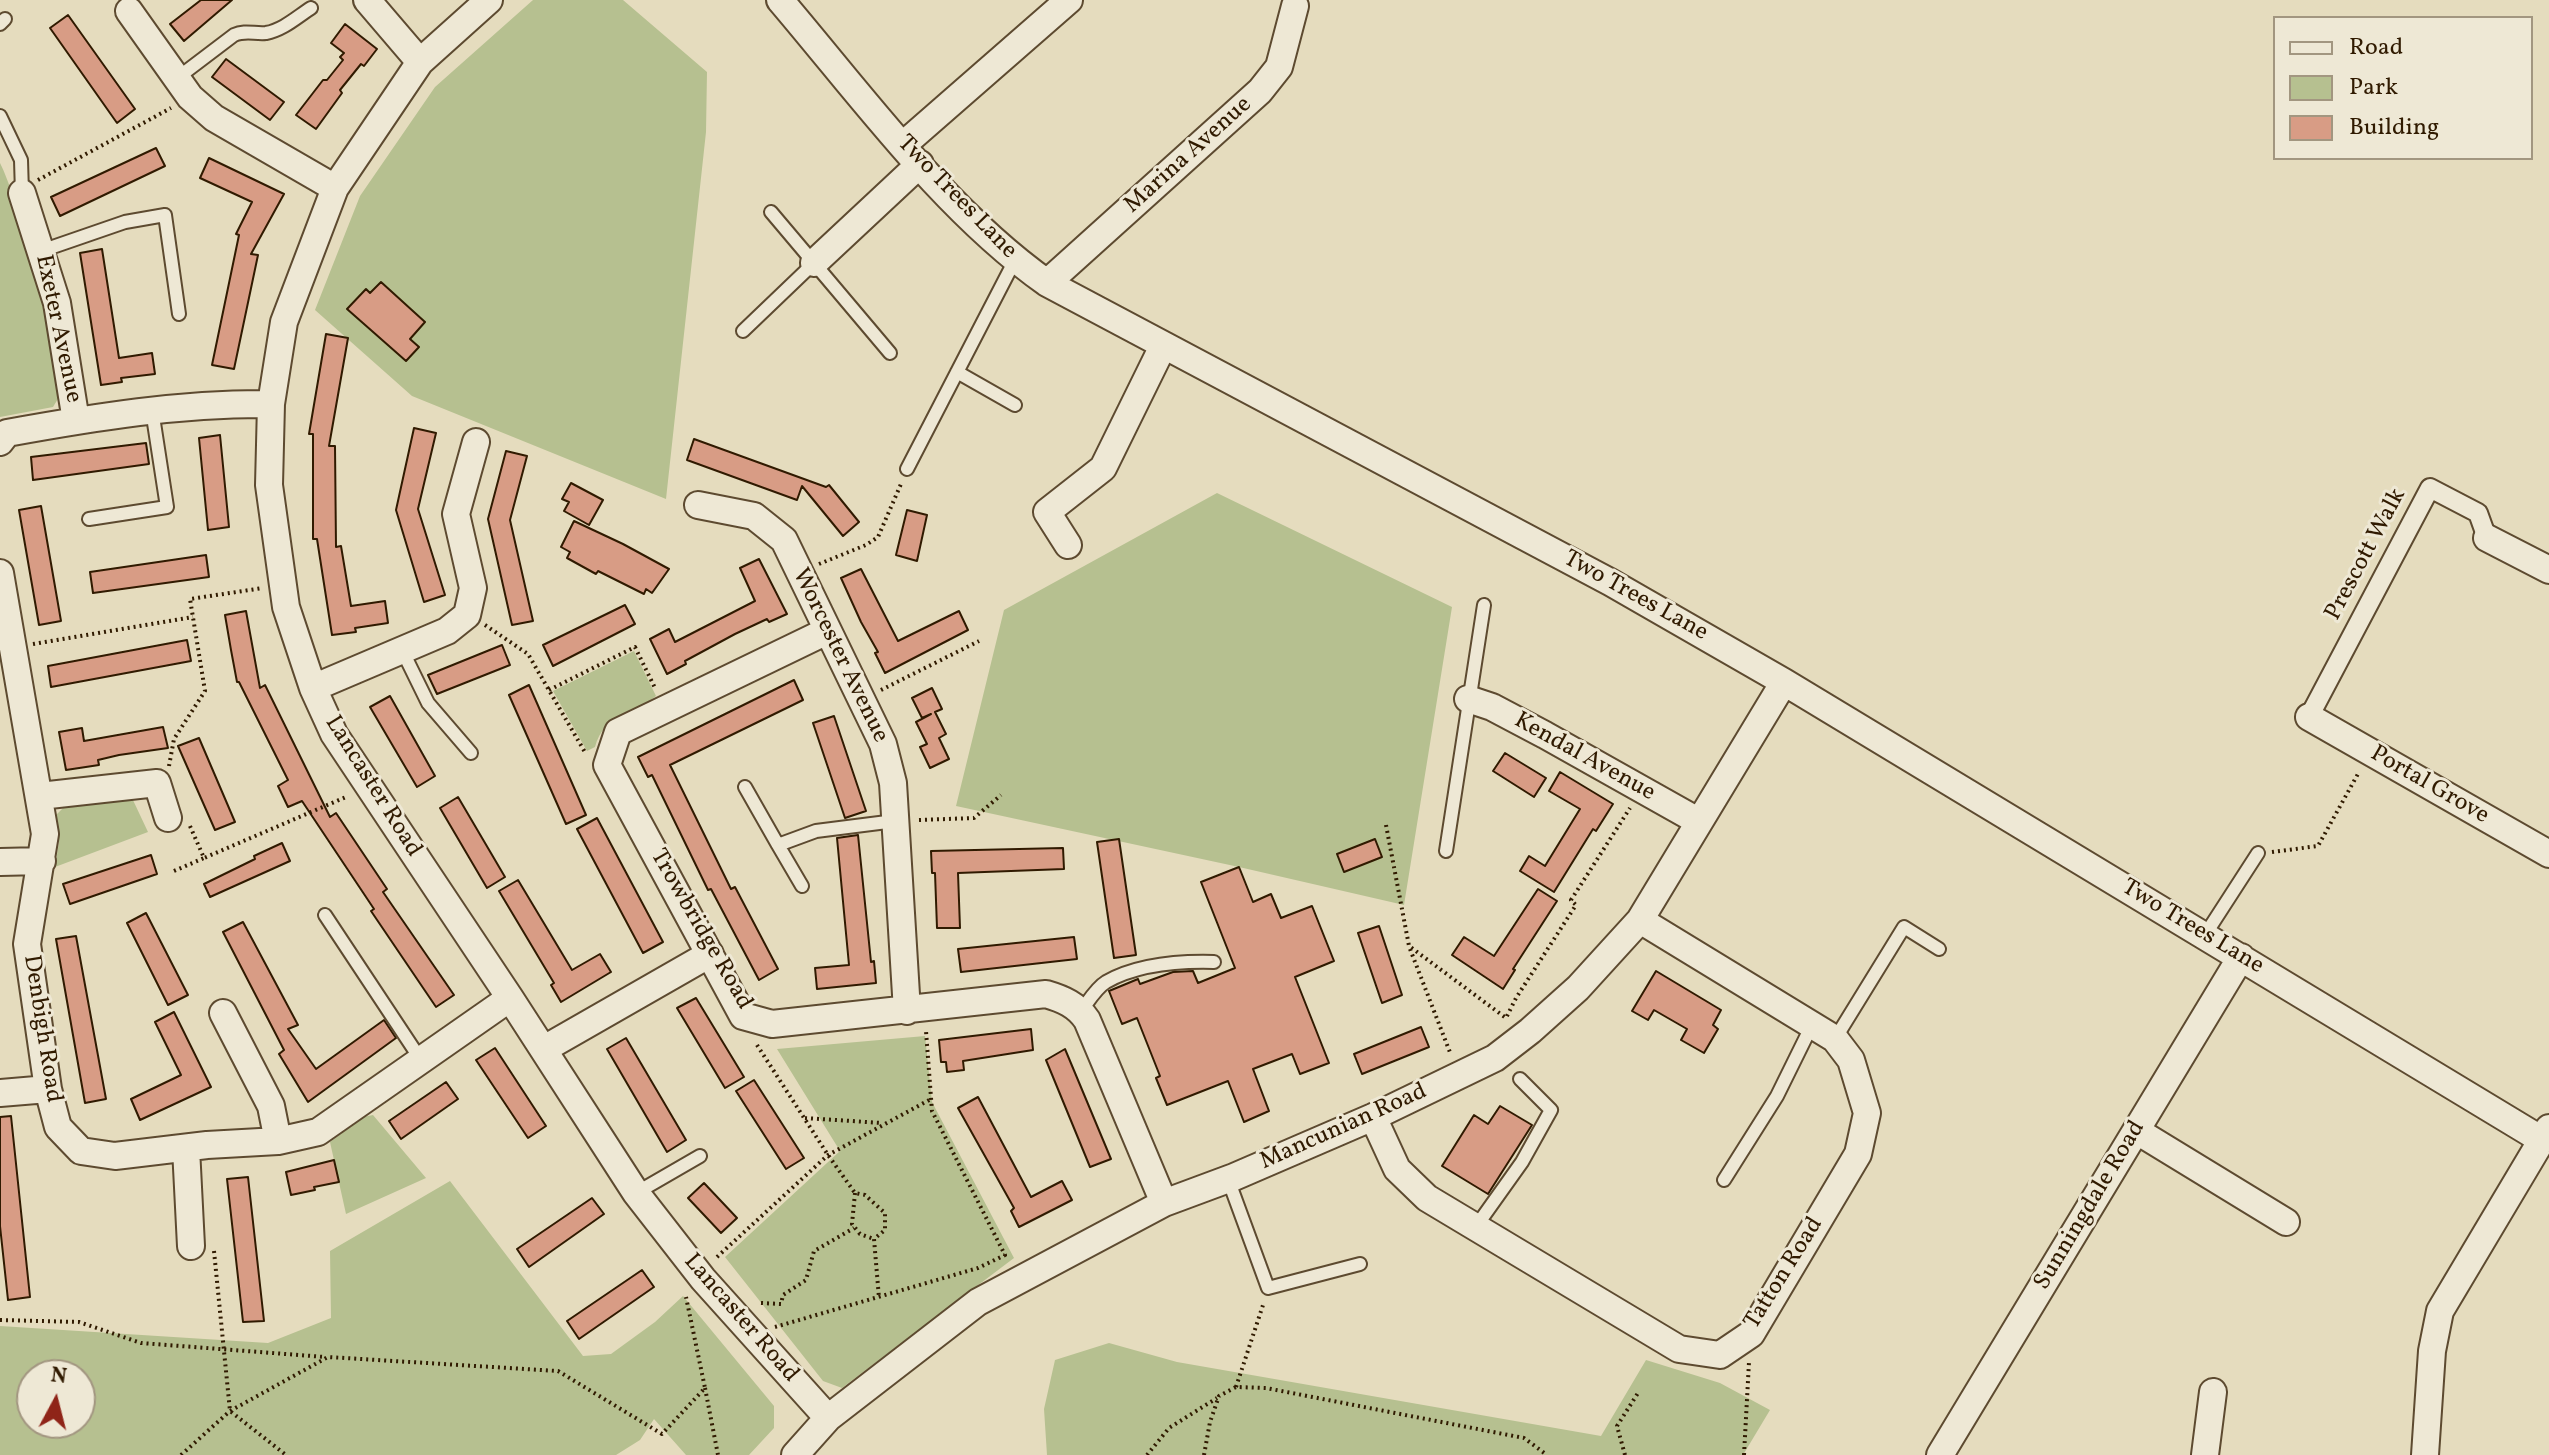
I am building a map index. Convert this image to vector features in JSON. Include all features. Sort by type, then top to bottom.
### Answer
[{"type":"street","points":[[367,0],[420,62]]},
{"type":"street","name":"Lancaster Road","points":[[489,0],[420,62],[335,188],[284,322],[271,404],[269,485],[286,607],[313,688],[334,734],[636,1193],[703,1279],[828,1418]]},
{"type":"street","name":"Two Trees Lane","points":[[780,0],[912,154],[997,246],[1047,283],[1610,582],[1784,682],[2241,957],[2546,1134]]},
{"type":"street","points":[[814,263],[912,154],[1069,0]]},
{"type":"street","name":"Marina Avenue","points":[[1047,283],[1260,91],[1279,67],[1295,6]]},
{"type":"street","points":[[129,11],[183,88],[214,118],[335,188]]},
{"type":"street","name":"Exeter Avenue","points":[[26,188],[57,303],[76,421]]},
{"type":"street","points":[[1068,545],[1047,512],[1103,468],[1163,346]]},
{"type":"street","points":[[0,442],[7,433],[152,410],[221,404],[271,404]]},
{"type":"street","points":[[313,688],[447,631],[467,615],[473,588],[456,514],[476,442]]},
{"type":"street","name":"Prescott Walk","points":[[2309,717],[2430,488],[2478,513],[2487,538]]},
{"type":"street","name":"Worcester Avenue","points":[[698,505],[754,516],[784,540],[883,744],[902,820],[916,1015]]},
{"type":"street","points":[[2487,538],[2549,570]]},
{"type":"street","name":"Denbigh Road","points":[[0,573],[3,605],[45,834],[27,944],[48,1089],[58,1127],[81,1151],[115,1156],[278,1141],[318,1132],[510,998]]},
{"type":"street","name":"Trowbridge Road","points":[[827,631],[618,732],[607,765],[743,1016],[772,1024],[916,1015],[1046,994],[1064,999],[1081,1011]]},
{"type":"street","name":"Mancunian Road","points":[[795,1455],[828,1418],[978,1302],[1164,1203],[1373,1117],[1495,1058],[1578,988],[1640,920],[1784,682]]},
{"type":"street","name":"Kendal Avenue","points":[[1468,699],[1492,707],[1545,735],[1698,821]]},
{"type":"street","name":"Portal Grove","points":[[2309,717],[2549,854]]},
{"type":"street","points":[[40,796],[157,783],[179,821]]},
{"type":"street","points":[[0,862],[42,861]]},
{"type":"street","name":"Tatton Road","points":[[1373,1117],[1397,1169],[1427,1198],[1679,1349],[1720,1355],[1751,1334],[1858,1154],[1867,1113],[1851,1060],[1824,1032],[1640,920]]},
{"type":"street","points":[[544,1049],[710,954]]},
{"type":"street","name":"Sunningdale Road","points":[[1943,1454],[2241,957]]},
{"type":"street","points":[[1081,1011],[1164,1203]]},
{"type":"street","points":[[223,1013],[271,1106],[278,1141]]},
{"type":"street","points":[[0,1093],[48,1089]]},
{"type":"street","points":[[2137,1131],[2286,1222]]},
{"type":"street","points":[[2425,1455],[2432,1351],[2440,1311],[2546,1134]]},
{"type":"street","points":[[186,1148],[202,1246]]},
{"type":"street","points":[[2205,1455],[2213,1392]]},
{"type":"lane","points":[[183,88],[234,35],[241,31],[265,33],[275,30],[311,8]]},
{"type":"lane","points":[[0,116],[21,160],[26,188]]},
{"type":"lane","points":[[771,212],[890,353]]},
{"type":"lane","points":[[41,251],[125,222],[165,215],[179,314]]},
{"type":"lane","points":[[907,469],[1015,260]]},
{"type":"lane","points":[[743,331],[814,263]]},
{"type":"lane","points":[[957,372],[1015,405]]},
{"type":"lane","points":[[89,519],[167,507],[152,410]]},
{"type":"lane","points":[[1446,851],[1484,605]]},
{"type":"lane","points":[[402,650],[428,703],[471,753]]},
{"type":"lane","points":[[745,787],[802,886]]},
{"type":"lane","points":[[778,845],[816,831],[902,820]]},
{"type":"lane","points":[[2205,935],[2258,853]]},
{"type":"lane","points":[[325,915],[421,1060]]},
{"type":"lane","points":[[1724,1180],[1777,1096],[1904,927],[1939,949]]},
{"type":"lane","points":[[1081,1011],[1104,983],[1132,972],[1164,963],[1214,962]]},
{"type":"lane","points":[[1475,1228],[1522,1162],[1551,1110],[1520,1079]]},
{"type":"lane","points":[[636,1193],[700,1156]]},
{"type":"lane","points":[[1228,1179],[1268,1288],[1360,1264]]},
{"type":"path","points":[[26,188],[183,88]]},
{"type":"path","points":[[809,568],[878,537],[907,469]]},
{"type":"path","points":[[168,773],[174,739],[205,691],[190,599],[283,584]]},
{"type":"path","points":[[23,646],[193,617]]},
{"type":"path","points":[[476,619],[528,654],[586,754]]},
{"type":"path","points":[[872,695],[979,641]]},
{"type":"path","points":[[549,690],[635,647],[660,698]]},
{"type":"path","points":[[2258,853],[2318,846],[2370,752]]},
{"type":"path","points":[[902,820],[974,818],[1001,795]]},
{"type":"path","points":[[174,871],[346,797]]},
{"type":"path","points":[[1409,946],[1506,1018],[1576,905],[1571,900],[1635,799]]},
{"type":"path","points":[[179,821],[204,858]]},
{"type":"path","points":[[1386,825],[1409,946],[1451,1055]]},
{"type":"path","points":[[774,1327],[978,1268],[1005,1255],[932,1111],[916,1015]]},
{"type":"path","points":[[754,1039],[855,1193],[854,1228],[865,1237],[874,1239]]},
{"type":"path","points":[[717,1257],[828,1155],[931,1099]]},
{"type":"path","points":[[805,1118],[886,1124]]},
{"type":"path","points":[[855,1193],[865,1195],[885,1213],[885,1230],[874,1239]]},
{"type":"path","points":[[761,1303],[781,1304],[783,1295],[806,1280],[814,1251],[854,1228]]},
{"type":"path","points":[[874,1239],[879,1298]]},
{"type":"path","points":[[202,1246],[224,1350],[230,1411],[286,1455]]},
{"type":"path","points":[[1236,1387],[1268,1288]]},
{"type":"path","points":[[685,1293],[718,1455]]},
{"type":"path","points":[[0,1320],[79,1322],[141,1343],[558,1371],[662,1434],[705,1388]]},
{"type":"path","points":[[1744,1455],[1751,1334]]},
{"type":"path","points":[[181,1455],[230,1411],[328,1357]]},
{"type":"path","points":[[1147,1455],[1169,1428],[1236,1387],[1266,1388],[1524,1438],[1547,1455]]},
{"type":"path","points":[[1625,1455],[1617,1426],[1638,1393]]},
{"type":"path","points":[[1204,1455],[1219,1396]]},
{"type":"green space","points":[[533,0],[623,0],[707,72],[706,132],[666,499],[412,396],[315,310],[360,196],[435,87]]},
{"type":"green space","points":[[0,163],[17,208],[48,317],[59,378],[59,396],[53,407],[0,417]]},
{"type":"green space","points":[[1217,493],[1452,607],[1404,905],[956,806],[1004,610]]},
{"type":"green space","points":[[634,651],[656,696],[612,721],[599,736],[595,747],[587,751],[553,691]]},
{"type":"green space","points":[[132,798],[148,832],[55,867],[59,842],[56,815],[66,805]]},
{"type":"green space","points":[[925,1036],[932,1102],[1014,1258],[842,1388],[823,1381],[725,1257],[840,1151],[777,1049]]},
{"type":"green space","points":[[373,1115],[426,1178],[346,1214],[330,1142],[363,1117]]},
{"type":"green space","points":[[450,1181],[583,1356],[611,1354],[655,1322],[683,1296],[774,1406],[774,1428],[749,1455],[686,1455],[654,1419],[640,1440],[616,1455],[0,1455],[0,1326],[268,1343],[331,1318],[330,1251]]},
{"type":"green space","points":[[1109,1343],[1177,1362],[1601,1436],[1646,1360],[1720,1383],[1770,1410],[1743,1455],[1047,1455],[1044,1409],[1055,1360]]},
{"type":"building","points":[[201,0],[232,0],[184,41],[170,24]]},
{"type":"building","points":[[68,15],[135,109],[117,123],[50,28]]},
{"type":"building","points":[[345,24],[377,49],[340,90],[342,93],[316,129],[296,115],[343,60],[340,57],[344,53],[331,43]]},
{"type":"building","points":[[226,59],[284,102],[270,120],[212,77]]},
{"type":"building","points":[[156,148],[165,166],[60,216],[51,197]]},
{"type":"building","points":[[209,158],[284,194],[251,254],[258,255],[234,369],[212,365],[239,235],[236,234],[252,202],[200,178]]},
{"type":"building","points":[[102,249],[119,358],[152,353],[155,374],[121,378],[122,382],[101,385],[80,253]]},
{"type":"building","points":[[381,282],[425,322],[410,339],[419,347],[406,361],[347,309],[366,289],[370,293]]},
{"type":"building","points":[[326,334],[348,338],[329,446],[335,446],[336,547],[341,546],[351,606],[385,601],[388,623],[332,635],[317,539],[313,539],[313,434],[309,434]]},
{"type":"building","points":[[414,428],[436,433],[418,509],[445,595],[424,602],[396,510]]},
{"type":"building","points":[[220,435],[229,527],[208,530],[199,438]]},
{"type":"building","points":[[694,439],[826,487],[829,485],[859,522],[843,536],[802,486],[797,500],[687,460]]},
{"type":"building","points":[[146,443],[149,464],[33,480],[31,457]]},
{"type":"building","points":[[506,451],[527,456],[510,520],[533,621],[512,625],[488,519]]},
{"type":"building","points":[[571,483],[603,500],[589,525],[564,511],[569,502],[562,499]]},
{"type":"building","points":[[41,506],[61,621],[39,625],[19,510]]},
{"type":"building","points":[[907,510],[927,515],[917,561],[896,555]]},
{"type":"building","points":[[574,521],[669,569],[652,593],[646,589],[644,594],[598,571],[596,574],[567,558],[570,552],[561,547]]},
{"type":"building","points":[[206,555],[209,577],[93,593],[90,572]]},
{"type":"building","points":[[759,559],[787,614],[769,622],[767,619],[735,634],[667,674],[650,639],[669,629],[675,642],[755,601],[740,568]]},
{"type":"building","points":[[861,569],[898,641],[959,611],[968,630],[885,673],[875,653],[878,652],[841,578]]},
{"type":"building","points":[[625,605],[635,624],[553,666],[543,645]]},
{"type":"building","points":[[246,611],[260,688],[265,685],[330,817],[336,813],[387,889],[383,892],[454,995],[436,1007],[302,801],[288,807],[278,786],[288,780],[237,682],[225,615]]},
{"type":"building","points":[[187,640],[191,661],[51,687],[48,666]]},
{"type":"building","points":[[502,645],[510,665],[437,694],[428,675]]},
{"type":"building","points":[[794,680],[803,700],[670,765],[731,889],[735,887],[778,969],[759,980],[711,889],[708,890],[652,775],[648,777],[638,757]]},
{"type":"building","points":[[529,685],[586,815],[566,824],[509,695]]},
{"type":"building","points":[[932,688],[942,709],[935,712],[946,734],[939,738],[949,759],[930,768],[920,747],[927,744],[916,722],[931,714],[922,718],[912,698]]},
{"type":"building","points":[[390,696],[435,776],[417,787],[370,707]]},
{"type":"building","points":[[834,716],[866,811],[845,818],[813,723]]},
{"type":"building","points":[[163,727],[168,748],[119,755],[98,760],[99,765],[66,770],[59,732],[82,728],[84,741]]},
{"type":"building","points":[[199,738],[235,822],[215,830],[178,746]]},
{"type":"building","points":[[1505,753],[1546,778],[1534,797],[1493,771]]},
{"type":"building","points":[[1560,772],[1613,804],[1596,831],[1593,829],[1554,892],[1520,871],[1529,856],[1545,866],[1580,809],[1549,791]]},
{"type":"building","points":[[458,797],[505,877],[487,888],[440,808]]},
{"type":"building","points":[[597,818],[663,942],[643,953],[577,829]]},
{"type":"building","points":[[858,835],[871,962],[874,961],[876,983],[817,989],[815,968],[849,965],[837,838]]},
{"type":"building","points":[[1119,839],[1136,955],[1114,958],[1097,842]]},
{"type":"building","points":[[1375,839],[1382,857],[1344,872],[1337,854]]},
{"type":"building","points":[[282,843],[290,861],[210,897],[204,884]]},
{"type":"building","points":[[1063,848],[1064,869],[958,873],[960,928],[937,928],[931,851]]},
{"type":"building","points":[[151,855],[157,874],[70,904],[63,884]]},
{"type":"building","points":[[1239,867],[1253,902],[1271,894],[1281,918],[1312,906],[1334,961],[1295,977],[1329,1063],[1300,1074],[1292,1054],[1253,1069],[1269,1111],[1244,1122],[1228,1081],[1167,1105],[1156,1078],[1160,1076],[1137,1018],[1122,1024],[1109,991],[1138,979],[1140,984],[1173,972],[1193,971],[1198,983],[1235,968],[1201,882]]},
{"type":"building","points":[[518,880],[572,970],[600,954],[611,972],[561,1002],[551,985],[554,983],[499,891]]},
{"type":"building","points":[[1538,889],[1557,901],[1503,989],[1452,955],[1464,937],[1494,956]]},
{"type":"building","points":[[146,913],[188,995],[168,1005],[127,923]]},
{"type":"building","points":[[243,922],[298,1025],[288,1029],[316,1069],[384,1020],[396,1038],[308,1102],[279,1054],[284,1050],[223,932]]},
{"type":"building","points":[[1379,926],[1402,995],[1382,1003],[1358,933]]},
{"type":"building","points":[[76,936],[106,1099],[85,1103],[56,939]]},
{"type":"building","points":[[1074,937],[1077,959],[961,972],[958,949]]},
{"type":"building","points":[[1656,971],[1721,1010],[1713,1025],[1718,1029],[1704,1053],[1681,1040],[1687,1029],[1654,1010],[1648,1020],[1632,1011]]},
{"type":"building","points":[[696,998],[744,1077],[725,1088],[677,1008]]},
{"type":"building","points":[[174,1012],[211,1087],[140,1120],[131,1099],[181,1075],[155,1022]]},
{"type":"building","points":[[1421,1027],[1429,1047],[1362,1074],[1354,1054]]},
{"type":"building","points":[[1031,1029],[1033,1050],[963,1061],[964,1070],[947,1072],[946,1062],[941,1062],[939,1040]]},
{"type":"building","points":[[626,1038],[686,1140],[667,1152],[607,1049]]},
{"type":"building","points":[[495,1048],[546,1126],[528,1138],[476,1060]]},
{"type":"building","points":[[1065,1049],[1111,1159],[1090,1167],[1046,1060]]},
{"type":"building","points":[[754,1080],[804,1158],[786,1169],[736,1091]]},
{"type":"building","points":[[446,1082],[458,1099],[401,1139],[389,1121]]},
{"type":"building","points":[[978,1097],[1031,1197],[1062,1181],[1072,1200],[1019,1227],[1011,1211],[1014,1208],[958,1108]]},
{"type":"building","points":[[1500,1106],[1532,1125],[1488,1194],[1442,1166],[1474,1115],[1488,1124]]},
{"type":"building","points":[[11,1116],[30,1297],[8,1300],[0,1226],[0,1117]]},
{"type":"building","points":[[334,1160],[339,1182],[291,1195],[286,1172]]},
{"type":"building","points":[[248,1177],[264,1321],[243,1322],[227,1179]]},
{"type":"building","points":[[704,1183],[737,1218],[721,1233],[688,1198]]},
{"type":"building","points":[[592,1198],[604,1214],[529,1267],[517,1249]]},
{"type":"building","points":[[642,1270],[654,1287],[579,1339],[567,1321]]}]
